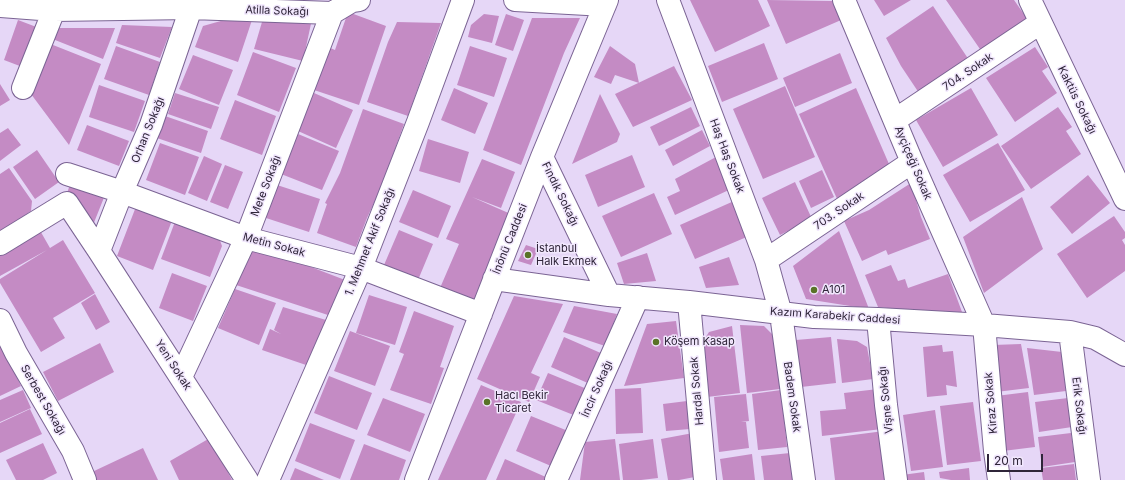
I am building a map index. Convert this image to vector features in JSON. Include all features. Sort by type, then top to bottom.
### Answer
[{"type":"street","points":[[332,13],[352,1],[359,0]]},
{"type":"street","name":"1. Mehmet Akif Sokağı","points":[[268,480],[361,268],[418,122],[463,0]]},
{"type":"street","points":[[514,0],[606,2]]},
{"type":"street","name":"Haş Haş Sokak","points":[[668,0],[766,260],[781,314]]},
{"type":"street","name":"Ayçiçeği Sokak","points":[[844,0],[912,162],[984,325]]},
{"type":"street","name":"Kaktüs Sokağı","points":[[1030,0],[1125,200]]},
{"type":"street","name":"İnönü Caddesi","points":[[416,480],[542,157],[606,2]]},
{"type":"street","name":"Atilla Sokağı","points":[[0,6],[54,10],[192,8],[332,13]]},
{"type":"street","name":"Orhan Sokağı","points":[[99,251],[122,192],[151,125],[192,8]]},
{"type":"street","points":[[23,88],[54,10]]},
{"type":"street","name":"Mete Sokağı","points":[[181,376],[246,238],[332,13]]},
{"type":"street","name":"704. Sokak","points":[[895,120],[950,85],[1040,23]]},
{"type":"street","name":"Fındık Sokağı","points":[[542,157],[609,295]]},
{"type":"street","name":"703. Sokak","points":[[766,260],[912,162]]},
{"type":"street","name":"Metin Sokak","points":[[67,174],[122,192],[246,238],[361,268],[481,314]]},
{"type":"street","name":"Yeni Sokak","points":[[0,244],[67,203],[181,376],[247,480]]},
{"type":"street","name":"Kazım Karabekir Caddesi","points":[[494,279],[609,295],[689,302],[814,318],[878,319],[1070,332],[1095,338],[1125,355]]},
{"type":"street","name":"İncir Sokağı","points":[[556,480],[638,297]]},
{"type":"street","name":"Hardal Sokak","points":[[689,302],[705,480]]},
{"type":"street","name":"Badem Sokak","points":[[781,314],[804,480]]},
{"type":"street","name":"Vişne Sokağı","points":[[878,319],[886,405],[896,480]]},
{"type":"street","name":"Serbest Sokağı","points":[[0,320],[16,353],[72,451],[85,480]]},
{"type":"street","name":"Kiraz Sokak","points":[[984,325],[999,480]]},
{"type":"street","name":"Erik Sokağı","points":[[1070,332],[1089,480]]},
{"type":"building","points":[[690,0],[758,0],[770,26],[715,52]]},
{"type":"building","points":[[767,0],[834,0],[848,17],[786,44]]},
{"type":"building","points":[[874,0],[911,0],[884,16]]},
{"type":"building","points":[[946,0],[1014,0],[1028,20],[982,52]]},
{"type":"building","points":[[933,6],[969,60],[919,93],[901,66],[886,38]]},
{"type":"building","points":[[348,12],[386,26],[359,105],[314,90],[328,47],[335,50]]},
{"type":"building","points":[[484,14],[499,16],[492,43],[468,37],[471,25]]},
{"type":"building","points":[[506,14],[524,20],[513,51],[495,45]]},
{"type":"building","points":[[235,17],[252,20],[238,62],[195,47],[203,26]]},
{"type":"building","points":[[287,18],[312,19],[303,61],[254,49],[262,22]]},
{"type":"building","points":[[532,18],[580,18],[564,53],[521,165],[483,150]]},
{"type":"building","points":[[18,20],[39,28],[25,68],[4,60]]},
{"type":"building","points":[[397,22],[441,23],[408,116],[367,102],[388,42]]},
{"type":"building","points":[[122,25],[172,27],[160,58],[116,43]]},
{"type":"building","points":[[54,28],[115,28],[103,59],[50,38]]},
{"type":"building","points":[[48,43],[101,64],[69,145],[28,90]]},
{"type":"building","points":[[764,43],[778,79],[722,102],[708,66]]},
{"type":"building","points":[[116,46],[160,62],[149,95],[104,79]]},
{"type":"building","points":[[470,46],[507,58],[494,97],[457,85]]},
{"type":"building","points":[[610,46],[635,64],[639,83],[615,75],[611,84],[594,77]]},
{"type":"building","points":[[1035,47],[1048,67],[1042,71],[1057,93],[1015,122],[986,78]]},
{"type":"building","points":[[253,52],[296,68],[279,112],[237,95]]},
{"type":"building","points":[[840,53],[852,83],[795,107],[783,78]]},
{"type":"building","points":[[193,55],[233,70],[219,105],[179,89]]},
{"type":"building","points":[[674,66],[692,100],[633,127],[615,94]]},
{"type":"building","points":[[0,84],[10,100],[0,106]]},
{"type":"building","points":[[99,85],[145,101],[134,132],[89,117]]},
{"type":"building","points":[[785,86],[815,157],[763,179],[733,109]]},
{"type":"building","points":[[454,88],[488,103],[475,134],[441,120]]},
{"type":"building","points":[[856,88],[889,164],[838,201],[799,114]]},
{"type":"building","points":[[971,88],[998,135],[943,167],[916,120]]},
{"type":"building","points":[[175,93],[219,107],[211,129],[168,114]]},
{"type":"building","points":[[314,93],[353,110],[336,148],[298,131]]},
{"type":"building","points":[[600,94],[620,134],[617,142],[572,164]]},
{"type":"building","points":[[235,100],[276,116],[262,155],[220,139]]},
{"type":"building","points":[[691,107],[700,126],[659,146],[650,127]]},
{"type":"building","points":[[1058,107],[1072,127],[1066,131],[1081,154],[1031,189],[1001,146]]},
{"type":"building","points":[[363,109],[404,124],[381,188],[356,247],[317,233],[327,204],[325,203],[340,173]]},
{"type":"building","points":[[165,116],[208,131],[201,153],[157,138]]},
{"type":"building","points":[[87,125],[129,141],[119,166],[77,150]]},
{"type":"building","points":[[8,128],[21,145],[0,161],[0,133]]},
{"type":"building","points":[[702,130],[710,146],[673,166],[665,150]]},
{"type":"building","points":[[298,134],[339,151],[322,190],[281,174]]},
{"type":"building","points":[[428,139],[469,152],[460,183],[419,171]]},
{"type":"building","points":[[160,143],[199,157],[185,195],[146,180]]},
{"type":"building","points":[[998,143],[1025,190],[970,222],[943,175]]},
{"type":"building","points":[[37,150],[59,182],[35,199],[13,167]]},
{"type":"building","points":[[632,155],[645,187],[598,207],[585,175]]},
{"type":"building","points":[[204,156],[222,164],[207,201],[188,193]]},
{"type":"building","points":[[716,157],[731,189],[675,215],[667,197],[680,191],[675,179]]},
{"type":"building","points":[[482,159],[515,172],[501,208],[472,197],[513,215],[474,303],[440,288],[459,244],[446,239]]},
{"type":"building","points":[[225,165],[243,172],[228,209],[210,202]]},
{"type":"building","points":[[9,168],[32,201],[31,211],[0,233],[0,174]]},
{"type":"building","points":[[822,170],[834,197],[811,208],[799,181]]},
{"type":"building","points":[[1088,175],[1110,203],[1072,234],[1050,207]]},
{"type":"building","points":[[71,182],[105,195],[91,230],[67,193]]},
{"type":"building","points":[[795,182],[812,219],[780,235],[762,198]]},
{"type":"building","points":[[911,183],[921,217],[930,239],[888,255],[886,250],[862,261],[844,221],[869,210]]},
{"type":"building","points":[[277,185],[320,199],[309,232],[266,218]]},
{"type":"building","points":[[413,190],[451,206],[438,238],[399,222]]},
{"type":"building","points":[[654,193],[672,234],[621,257],[602,216]]},
{"type":"building","points":[[1022,197],[1043,249],[984,293],[963,237]]},
{"type":"building","points":[[734,201],[749,236],[695,259],[680,225]]},
{"type":"building","points":[[137,204],[173,218],[153,270],[117,256]]},
{"type":"building","points":[[1114,216],[1125,232],[1125,238],[1122,240],[1125,245],[1125,271],[1087,298],[1057,254]]},
{"type":"building","points":[[176,219],[218,235],[222,246],[210,277],[161,259]]},
{"type":"building","points":[[38,227],[50,248],[63,240],[95,293],[53,318],[65,338],[41,352],[0,283],[0,279],[47,250],[0,276],[0,249]]},
{"type":"building","points":[[399,230],[433,244],[418,280],[384,265]]},
{"type":"building","points":[[839,231],[869,309],[806,299],[793,266]]},
{"type":"building","name":"İstanbul Halk Ekmek","points":[[526,245],[538,249],[531,265],[518,261]]},
{"type":"building","points":[[253,248],[298,262],[345,280],[331,316],[236,285]]},
{"type":"building","points":[[647,253],[656,281],[624,284],[617,263]]},
{"type":"building","points":[[729,257],[739,285],[706,288],[699,267]]},
{"type":"building","points":[[891,265],[898,281],[905,279],[908,288],[948,274],[962,312],[917,311],[878,307],[865,275]]},
{"type":"building","points":[[172,273],[207,286],[193,321],[159,308]]},
{"type":"building","points":[[235,289],[276,303],[259,345],[218,328]]},
{"type":"building","points":[[95,294],[110,322],[96,330],[81,303]]},
{"type":"building","points":[[369,295],[407,307],[395,345],[356,333]]},
{"type":"building","points":[[514,296],[563,304],[531,373],[540,377],[529,402],[477,379]]},
{"type":"building","points":[[574,306],[617,314],[605,346],[563,332]]},
{"type":"building","points":[[283,307],[326,320],[309,366],[262,350],[270,329],[281,334],[274,330]]},
{"type":"building","points":[[414,311],[454,326],[440,367],[444,368],[431,404],[390,390],[404,354],[399,352]]},
{"type":"building","points":[[676,321],[684,378],[624,386],[647,324]]},
{"type":"building","points":[[740,325],[764,326],[773,335],[780,389],[747,393]]},
{"type":"building","points":[[732,326],[740,393],[707,397],[702,343],[709,332]]},
{"type":"building","points":[[350,331],[390,346],[375,386],[334,371]]},
{"type":"building","points":[[564,337],[603,354],[590,384],[551,367]]},
{"type":"building","points":[[831,337],[836,383],[801,387],[796,340]]},
{"type":"building","points":[[837,339],[857,341],[867,347],[873,379],[842,383]]},
{"type":"building","points":[[0,342],[21,386],[0,396]]},
{"type":"building","points":[[100,343],[114,372],[58,401],[43,372]]},
{"type":"building","points":[[1021,344],[1029,388],[996,392],[993,345]]},
{"type":"building","points":[[942,345],[943,352],[953,351],[957,387],[946,385],[947,395],[927,397],[923,347]]},
{"type":"building","points":[[1027,348],[1062,352],[1066,391],[1034,395]]},
{"type":"building","points":[[548,373],[587,389],[576,416],[536,400]]},
{"type":"building","points":[[329,376],[372,393],[357,430],[314,413]]},
{"type":"building","points":[[481,385],[521,402],[486,480],[438,480]]},
{"type":"building","points":[[641,388],[643,433],[616,434],[615,389]]},
{"type":"building","points":[[878,389],[882,429],[822,436],[820,411],[846,409],[844,393]]},
{"type":"building","points":[[23,390],[31,408],[0,422],[0,400]]},
{"type":"building","points":[[781,390],[787,447],[758,450],[752,394]]},
{"type":"building","points":[[1028,392],[1035,447],[1003,451],[996,396]]},
{"type":"building","points":[[746,394],[749,421],[741,422],[746,422],[749,448],[719,452],[714,397]]},
{"type":"building","points":[[383,398],[425,414],[410,452],[367,435]]},
{"type":"building","points":[[1068,398],[1072,427],[1039,432],[1035,402]]},
{"type":"building","points":[[687,401],[690,429],[666,431],[663,404]]},
{"type":"building","points":[[973,402],[981,461],[947,465],[940,406]]},
{"type":"building","points":[[30,409],[42,434],[0,453],[0,423]]},
{"type":"building","points":[[935,410],[943,467],[911,471],[903,415]]},
{"type":"building","points":[[531,416],[573,433],[558,469],[516,451]]},
{"type":"building","points":[[310,423],[355,440],[340,479],[295,461]]},
{"type":"building","points":[[884,431],[890,480],[835,480],[830,438]]},
{"type":"building","points":[[693,433],[700,476],[679,480],[668,480],[661,439]]},
{"type":"building","points":[[1071,433],[1075,462],[1042,467],[1038,437]]},
{"type":"building","points":[[210,438],[232,480],[179,480],[170,461]]},
{"type":"building","points":[[615,439],[620,480],[580,480],[585,442]]},
{"type":"building","points":[[653,439],[658,478],[623,480],[619,444]]},
{"type":"building","points":[[43,443],[57,473],[43,480],[16,480],[6,460]]},
{"type":"building","points":[[364,444],[406,460],[399,480],[350,480]]},
{"type":"building","points":[[143,448],[158,480],[96,480],[92,472]]},
{"type":"building","points":[[790,453],[793,480],[764,480],[761,456]]},
{"type":"building","points":[[752,454],[755,480],[723,480],[720,459]]},
{"type":"building","points":[[505,459],[548,478],[547,480],[496,480]]},
{"type":"building","points":[[1074,464],[1076,480],[1043,480],[1041,468]]},
{"type":"building","points":[[295,468],[324,480],[290,480]]},
{"type":"building","points":[[969,468],[970,480],[951,480],[940,478],[939,472]]},
{"type":"building","points":[[924,472],[925,480],[903,480],[902,475]]},
{"type":"place","name":"İstanbul Halk Ekmek","points":[[528,255]]},
{"type":"place","name":"A101","points":[[814,290]]},
{"type":"place","name":"Köşem Kasap","points":[[656,342]]},
{"type":"place","name":"Hacı Bekir Ticaret","points":[[487,402]]}]
